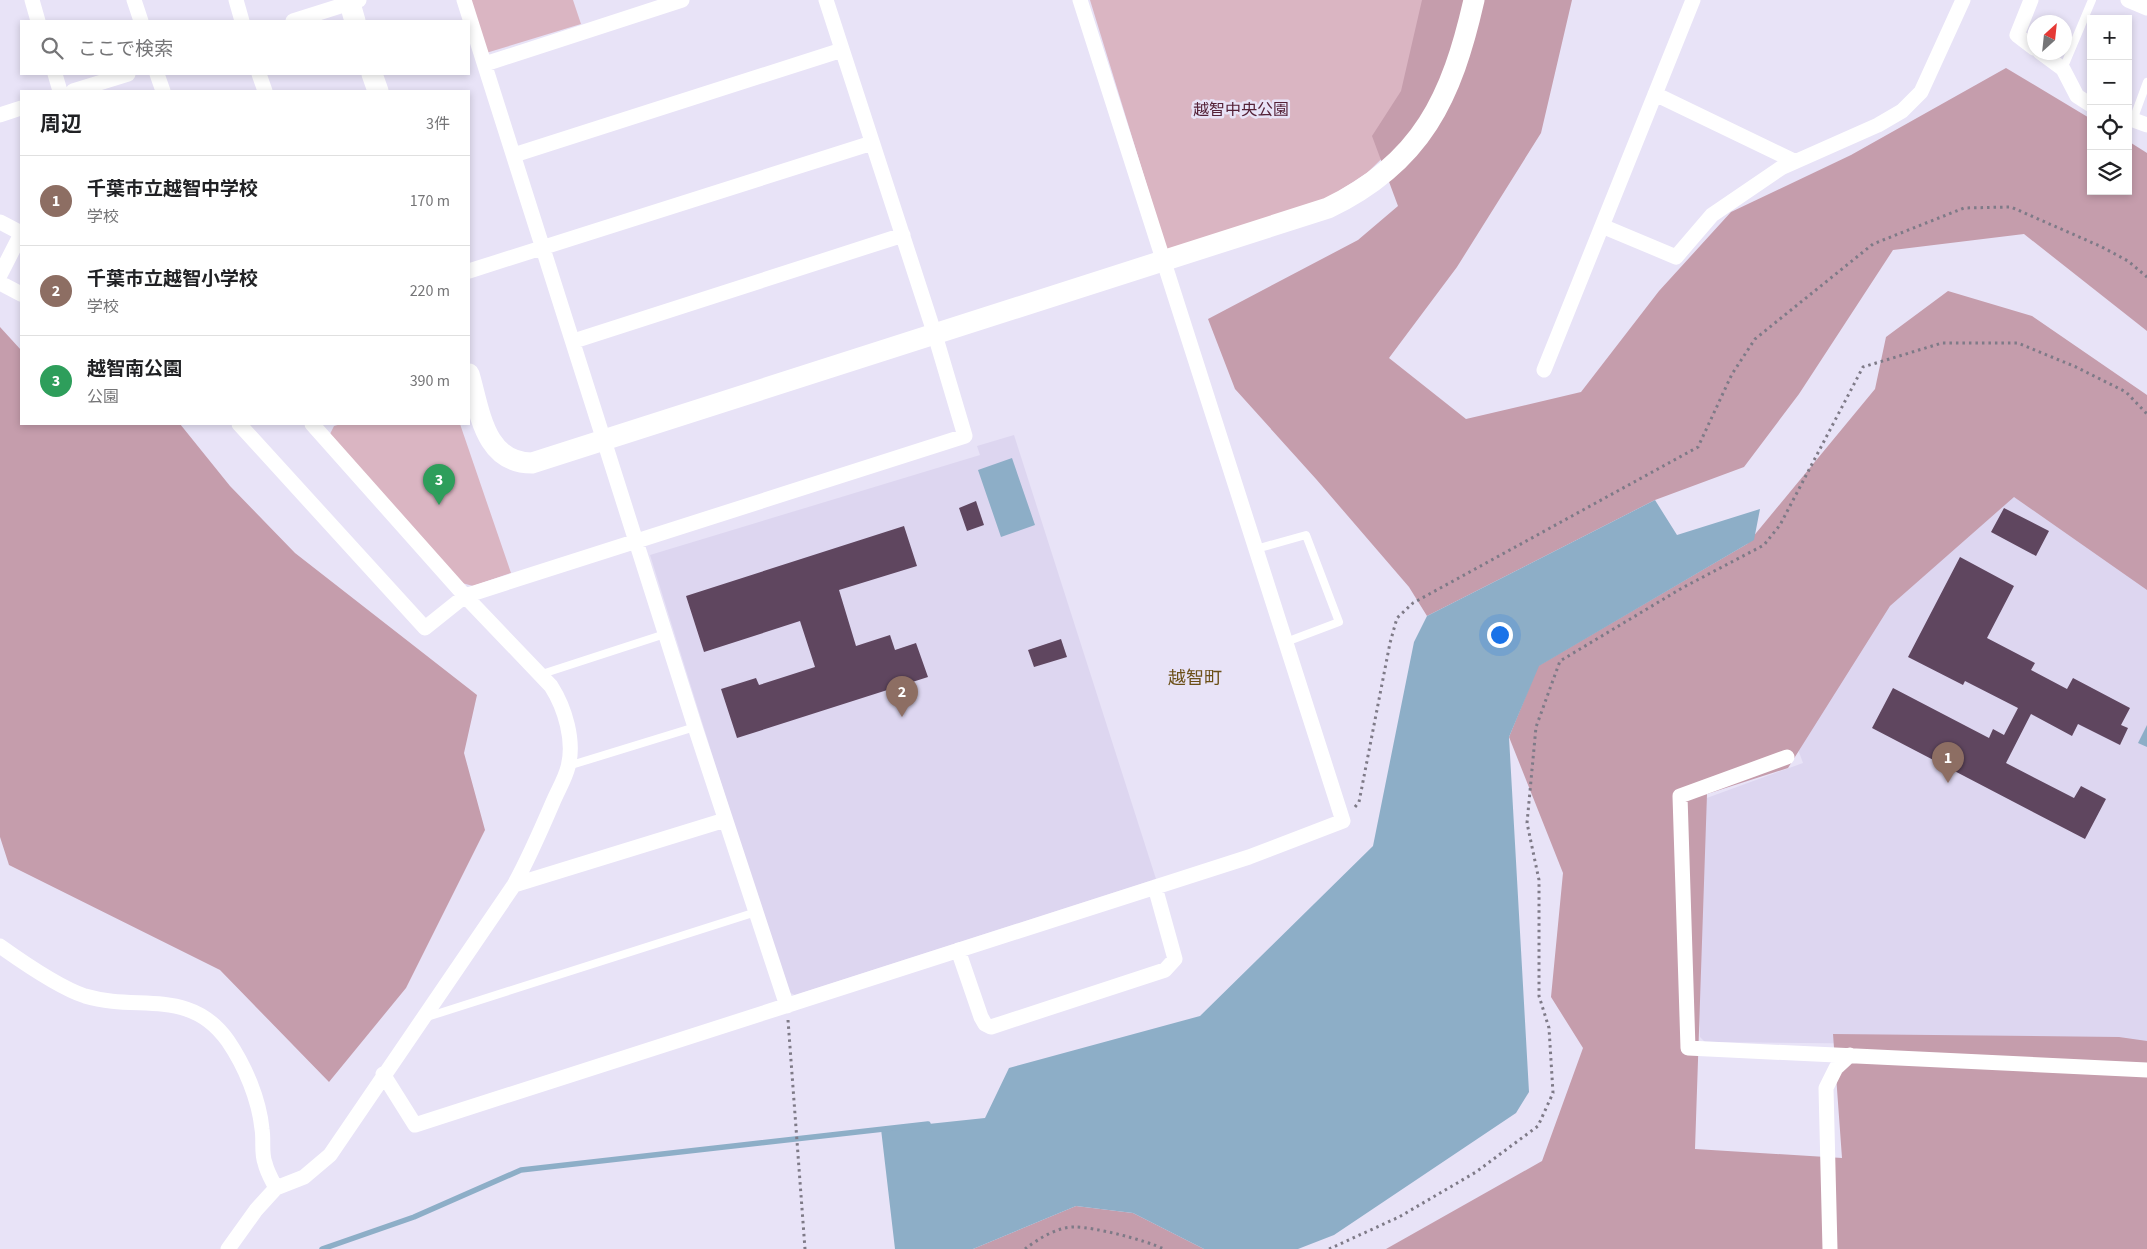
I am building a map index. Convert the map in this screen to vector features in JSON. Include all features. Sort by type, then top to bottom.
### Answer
[{"type":"street","points":[[32,0],[38,20]]},
{"type":"street","points":[[134,0],[141,20]]},
{"type":"street","points":[[236,0],[242,20]]},
{"type":"street","points":[[464,0],[606,441],[665,634],[787,1006]]},
{"type":"street","points":[[485,64],[682,0]]},
{"type":"street","points":[[240,425],[425,628],[465,596],[965,436],[935,335],[826,0]]},
{"type":"street","points":[[383,1074],[414,1126],[1249,857],[1343,821],[1080,0]]},
{"type":"street","points":[[470,377],[494,447],[504,456],[518,463],[548,460],[1328,208],[1372,184],[1396,162],[1418,137],[1440,106],[1462,50],[1474,0]]},
{"type":"street","points":[[1544,370],[1693,0]]},
{"type":"street","points":[[1602,226],[1676,257],[1712,215],[1794,161],[1878,125],[1902,111],[1921,92],[1963,0]]},
{"type":"street","points":[[2027,43],[2017,35],[2031,0]]},
{"type":"street","points":[[2128,0],[2147,8]]},
{"type":"street","points":[[297,20],[353,6]]},
{"type":"street","points":[[514,155],[842,50]]},
{"type":"street","points":[[2051,60],[2063,69],[2077,96],[2087,102]]},
{"type":"street","points":[[54,75],[60,90]]},
{"type":"street","points":[[77,90],[125,75]]},
{"type":"street","points":[[157,75],[163,90]]},
{"type":"street","points":[[259,75],[265,90]]},
{"type":"street","points":[[372,75],[378,90]]},
{"type":"street","points":[[1655,94],[1794,161]]},
{"type":"street","points":[[0,115],[20,108]]},
{"type":"street","points":[[470,271],[872,143]]},
{"type":"street","points":[[0,222],[20,232]]},
{"type":"street","points":[[0,275],[20,235]]},
{"type":"street","points":[[574,342],[902,236]]},
{"type":"street","points":[[0,283],[20,293]]},
{"type":"street","points":[[228,1249],[256,1210],[276,1188],[304,1177],[330,1155],[383,1074],[514,885],[529,858],[568,766],[569,742],[560,700],[551,686],[538,675],[465,596],[314,425]]},
{"type":"street","points":[[1787,757],[1680,796],[1688,1048],[2147,1070]]},
{"type":"street","points":[[514,885],[725,820]]},
{"type":"street","points":[[958,950],[981,1017],[985,1024],[991,1027],[1165,970],[1175,959],[1155,887]]},
{"type":"street","points":[[0,946],[23,963],[83,995],[113,1003],[185,1006],[201,1014],[228,1040],[254,1090],[262,1128],[264,1162],[276,1188]]},
{"type":"street","points":[[1830,1249],[1826,1088],[1836,1068],[1850,1056]]},
{"type":"lane","points":[[2063,69],[2092,0]]},
{"type":"lane","points":[[2136,121],[2147,82]]},
{"type":"lane","points":[[1256,549],[1306,535],[1339,622],[1286,642]]},
{"type":"lane","points":[[538,675],[665,634]]},
{"type":"lane","points":[[568,766],[695,727]]},
{"type":"lane","points":[[422,1019],[756,912]]},
{"type":"path","points":[[1343,821],[1359,802],[1390,643],[1397,618],[1414,603],[1698,447],[1732,374],[1755,339],[1873,244],[1964,208],[2011,207],[2102,247],[2128,261],[2147,277]]},
{"type":"path","points":[[1329,1249],[1399,1217],[1476,1172],[1538,1126],[1553,1093],[1553,1062],[1549,1028],[1539,996],[1539,880],[1527,824],[1536,727],[1560,661],[1682,588],[1764,545],[1780,525],[1863,368],[1942,343],[2018,343],[2076,367],[2126,392],[2147,414]]},
{"type":"path","points":[[787,1006],[805,1249]]},
{"type":"path","points":[[1025,1249],[1041,1237],[1073,1226],[1147,1240],[1164,1249]]},
{"type":"shaded area","points":[[1422,0],[1572,0],[1541,133],[1457,267],[1389,358],[1466,419],[1581,392],[1659,291],[1731,212],[1851,155],[2006,68],[2087,117],[2087,195],[2132,195],[2132,144],[2147,153],[2147,331],[2024,234],[1893,250],[1799,394],[1744,467],[1655,500],[1427,616],[1409,587],[1235,389],[1208,319],[1358,240],[1398,206],[1372,136],[1401,91]]},
{"type":"shaded area","points":[[1948,291],[2032,316],[2147,395],[2147,590],[2014,497],[1890,606],[1788,768],[1707,794],[1695,1149],[1842,1158],[1833,1034],[2119,1037],[2147,1041],[2147,1249],[1386,1249],[1542,1161],[1583,1048],[1551,997],[1563,873],[1509,737],[1538,666],[1747,544],[1875,389],[1886,337]]},
{"type":"shaded area","points":[[0,327],[20,349],[20,425],[181,425],[230,486],[295,553],[477,695],[464,753],[485,830],[406,988],[329,1082],[220,970],[9,865],[0,837]]},
{"type":"shaded area","points":[[1014,435],[1156,879],[795,995],[786,991],[650,555],[980,455],[977,446]]},
{"type":"shaded area","points":[[2005,484],[2147,583],[2147,1056],[2009,1045],[1705,1042],[1700,1037],[1690,810],[1693,803],[1803,763],[1771,675]]},
{"type":"shaded area","points":[[1076,1206],[1133,1213],[1204,1249],[973,1249]]},
{"type":"green space","points":[[468,0],[573,0],[581,24],[486,53]]},
{"type":"green space","name":"越智中央公園","points":[[1090,0],[1462,0],[1411,130],[1367,173],[1322,202],[1167,251]]},
{"type":"green space","points":[[460,425],[511,573],[473,586],[462,583],[329,436],[334,426]]},
{"type":"water","points":[[1012,458],[1035,525],[1001,537],[978,470]]},
{"type":"water","points":[[1655,500],[1677,535],[1760,509],[1754,540],[1539,666],[1509,737],[1529,1092],[1516,1113],[1334,1235],[1298,1249],[1204,1249],[1133,1213],[1076,1206],[973,1249],[895,1249],[881,1129],[985,1118],[1009,1068],[1200,1016],[1373,846],[1414,642],[1427,616]]},
{"type":"water","points":[[2147,725],[2147,747],[2138,743]]},
{"type":"building","points":[[976,501],[984,525],[967,531],[959,508]]},
{"type":"building","points":[[2004,508],[2049,531],[2036,556],[1991,532]]},
{"type":"building","points":[[904,526],[917,566],[839,590],[856,646],[890,635],[895,650],[916,643],[928,677],[737,738],[721,689],[756,678],[759,685],[815,667],[800,621],[704,652],[686,596]]},
{"type":"building","points":[[1960,557],[2014,586],[1987,638],[2035,663],[2031,670],[2067,689],[2073,678],[2130,708],[2121,725],[2128,728],[2120,745],[2078,724],[2072,736],[2031,714],[2006,763],[2074,798],[2081,786],[2106,799],[2085,839],[1872,728],[1893,688],[1989,738],[1993,729],[2004,735],[2018,708],[1965,681],[1963,685],[1908,657]]},
{"type":"building","points":[[1061,639],[1067,657],[1034,667],[1028,650]]},
{"type":"waterway","points":[[322,1249],[414,1217],[521,1170],[928,1124],[929,1130]]},
{"type":"place","name":"越智南公園","points":[[439,505]]},
{"type":"place","name":"千葉市立越智小学校","points":[[902,717]]},
{"type":"place","name":"千葉市立越智中学校","points":[[1948,783]]},
{"type":"district","name":"越智町","points":[[1195,678]]}]
